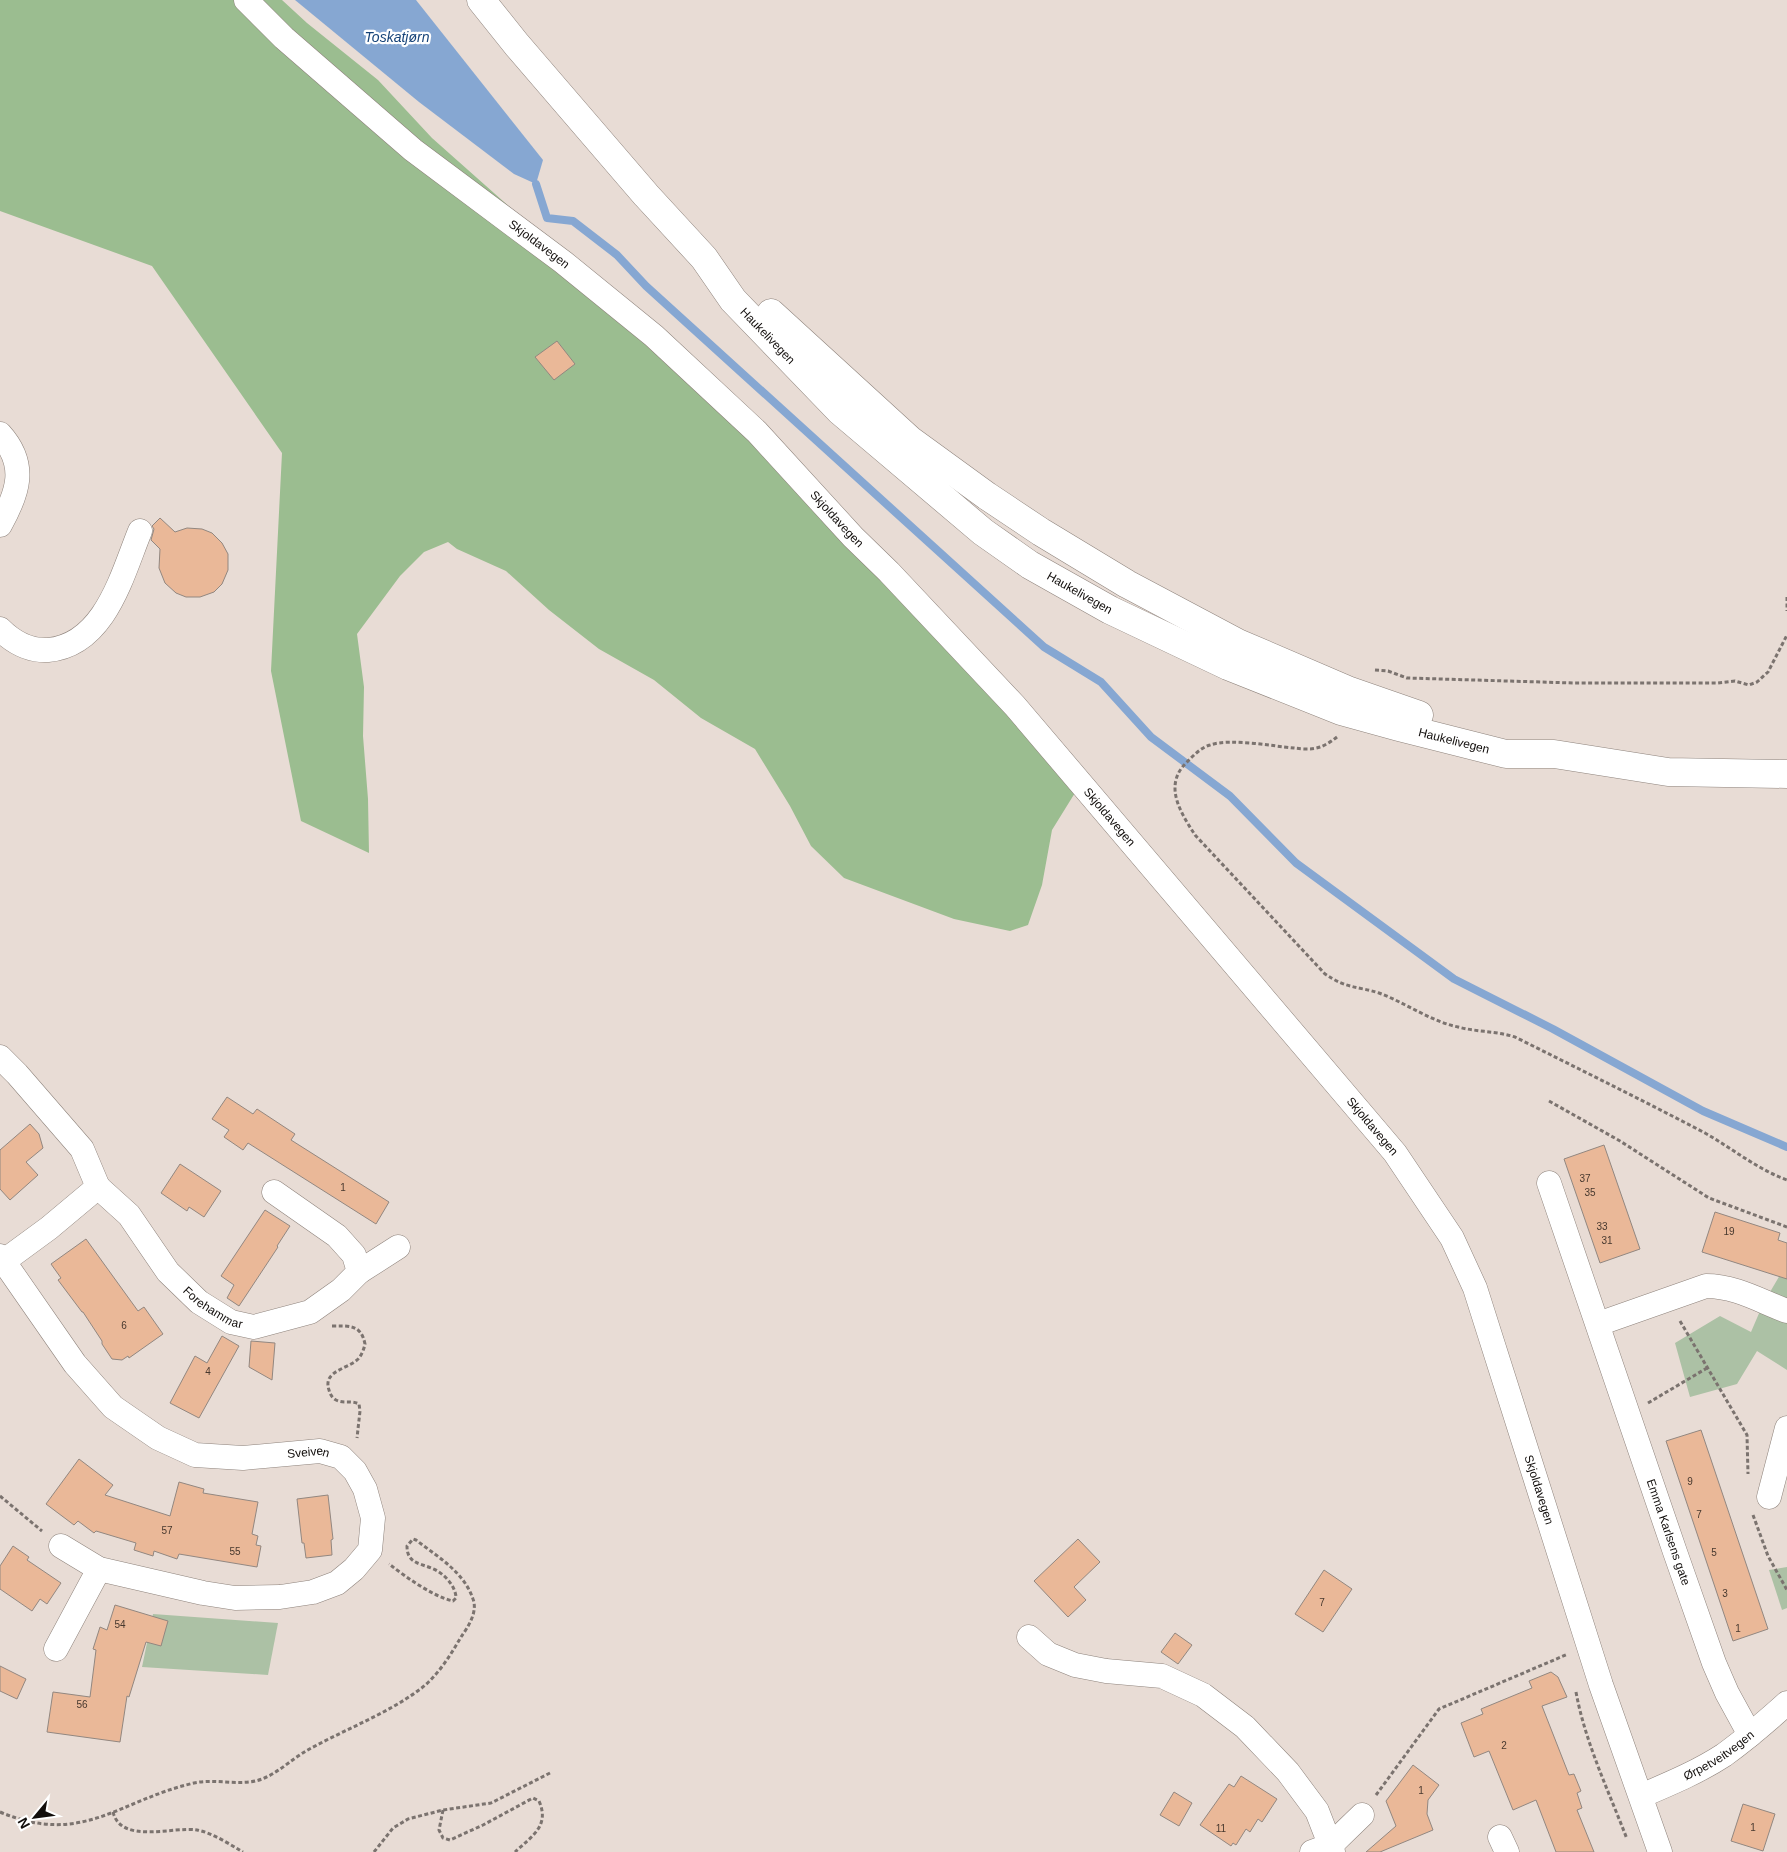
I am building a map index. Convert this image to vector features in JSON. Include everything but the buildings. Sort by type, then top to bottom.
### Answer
[{"type":"highway","name":"Haukelivegen","points":[[482,0],[517,45],[639,188],[704,258],[742,285],[792,334],[910,440],[987,496],[1041,532],[1127,584],[1238,643],[1350,691],[1430,718],[1508,736],[1554,754],[1668,772],[1787,774]]},
{"type":"street","name":"Skjoldavegen","points":[[246,0],[284,38],[413,150],[563,262],[654,336],[757,432],[1015,706],[1382,1138],[1420,1189],[1452,1238],[1475,1288],[1601,1685],[1660,1852]]},
{"type":"street","points":[[0,434],[8,443],[15,456],[18,471],[17,487],[12,503],[0,525]]},
{"type":"street","points":[[0,629],[12,640],[26,647],[43,650],[58,649],[82,638],[93,628],[106,610],[140,531]]},
{"type":"street","name":"Forehammar","points":[[0,1057],[82,1149],[98,1187],[129,1215],[168,1272],[199,1302],[231,1322],[254,1327],[310,1312],[341,1290],[359,1272],[398,1247]]},
{"type":"street","name":"Emma Karlsens gate","points":[[1549,1182],[1674,1552],[1714,1663],[1727,1693],[1750,1735]]},
{"type":"street","points":[[2,1259],[49,1228],[98,1187]]},
{"type":"street","points":[[274,1192],[337,1236],[354,1255],[359,1272]]},
{"type":"street","name":"Sveiven","points":[[2,1259],[75,1364],[113,1407],[158,1438],[195,1455],[243,1458],[320,1451],[341,1457],[354,1470],[365,1489],[373,1518],[370,1550]]},
{"type":"street","points":[[1598,1324],[1706,1286],[1722,1286],[1736,1290],[1787,1311]]},
{"type":"street","points":[[1769,1497],[1787,1428]]},
{"type":"street","points":[[62,1546],[99,1569],[203,1593],[227,1596],[280,1597],[314,1592],[337,1583],[354,1570],[370,1550]]},
{"type":"street","points":[[56,1649],[99,1569]]},
{"type":"street","points":[[1029,1637],[1048,1654],[1075,1665],[1106,1671],[1162,1676],[1203,1696],[1245,1727],[1288,1772],[1317,1811],[1325,1850]]},
{"type":"street","name":"Ørpetveitvegen","points":[[1641,1796],[1686,1776],[1723,1755],[1750,1735],[1787,1703]]},
{"type":"street","points":[[1325,1850],[1362,1815]]},
{"type":"path","points":[[1787,597],[1787,611]]},
{"type":"path","points":[[1370,670],[1388,671],[1408,678],[1574,683],[1718,684],[1735,681],[1749,685],[1757,682],[1768,672],[1787,634]]},
{"type":"path","points":[[1342,731],[1330,742],[1319,748],[1305,749],[1229,742],[1211,745],[1201,750],[1182,767],[1176,777],[1174,786],[1180,812],[1194,836],[1325,974],[1337,982],[1378,993],[1450,1025],[1503,1033],[1515,1037],[1671,1115],[1715,1139],[1757,1167],[1787,1180]]},
{"type":"path","points":[[1548,1101],[1620,1141],[1709,1198],[1787,1227]]},
{"type":"path","points":[[310,1312],[319,1326],[355,1327],[364,1338],[364,1350],[358,1359],[351,1365],[336,1372],[328,1381],[328,1388],[336,1400],[354,1401],[359,1404],[356,1452],[348,1464]]},
{"type":"path","points":[[1688,1335],[1719,1389]]},
{"type":"path","points":[[1629,1415],[1707,1368]]},
{"type":"path","points":[[0,1496],[62,1546]]},
{"type":"path","points":[[0,1812],[35,1824],[69,1825],[91,1820],[168,1790],[195,1782],[213,1780],[247,1782],[260,1780],[306,1752],[420,1689],[440,1669],[470,1623],[474,1609],[474,1599],[459,1573],[416,1540],[413,1539],[407,1546],[410,1558],[416,1564],[434,1569],[446,1578],[454,1588],[457,1596],[453,1600],[422,1586],[370,1550]]},
{"type":"path","points":[[1776,1569],[1787,1590]]},
{"type":"path","points":[[1566,1645],[1570,1664]]},
{"type":"path","points":[[1362,1815],[1438,1709],[1568,1654]]},
{"type":"path","points":[[1574,1683],[1579,1710],[1628,1843]]},
{"type":"path","points":[[374,1852],[393,1828],[401,1822],[443,1810],[490,1803],[550,1773]]},
{"type":"path","points":[[443,1810],[439,1830],[443,1838],[450,1840],[483,1825],[533,1798],[540,1801],[544,1811],[541,1828],[515,1852]]},
{"type":"path","points":[[113,1812],[114,1819],[123,1826],[139,1833],[186,1829],[198,1830],[243,1852]]},
{"type":"green space","points":[[0,0],[282,0],[307,23],[378,80],[432,138],[531,226],[746,434],[795,491],[1078,788],[1052,830],[1042,885],[1028,925],[1010,931],[954,919],[844,878],[811,846],[790,806],[755,749],[701,718],[654,680],[599,649],[549,610],[506,571],[457,549],[448,542],[424,552],[400,576],[357,634],[364,687],[363,736],[368,799],[369,853],[301,821],[271,671],[282,453],[152,266],[0,211]]},
{"type":"green space","points":[[1787,1263],[1787,1370],[1757,1351],[1737,1384],[1690,1397],[1675,1343],[1720,1316],[1751,1332],[1763,1304]]},
{"type":"green space","points":[[1787,1567],[1787,1608],[1782,1610],[1769,1570]]},
{"type":"green space","points":[[153,1614],[278,1623],[268,1675],[142,1667]]},
{"type":"water","name":"Toskatjørn","points":[[295,0],[416,0],[543,160],[536,184],[514,174],[419,102]]},
{"type":"waterway","points":[[536,184],[547,218],[573,221],[617,255],[646,286],[1044,647],[1101,682],[1151,737],[1230,796],[1296,863],[1454,979],[1553,1029],[1703,1111],[1787,1147]]}]
